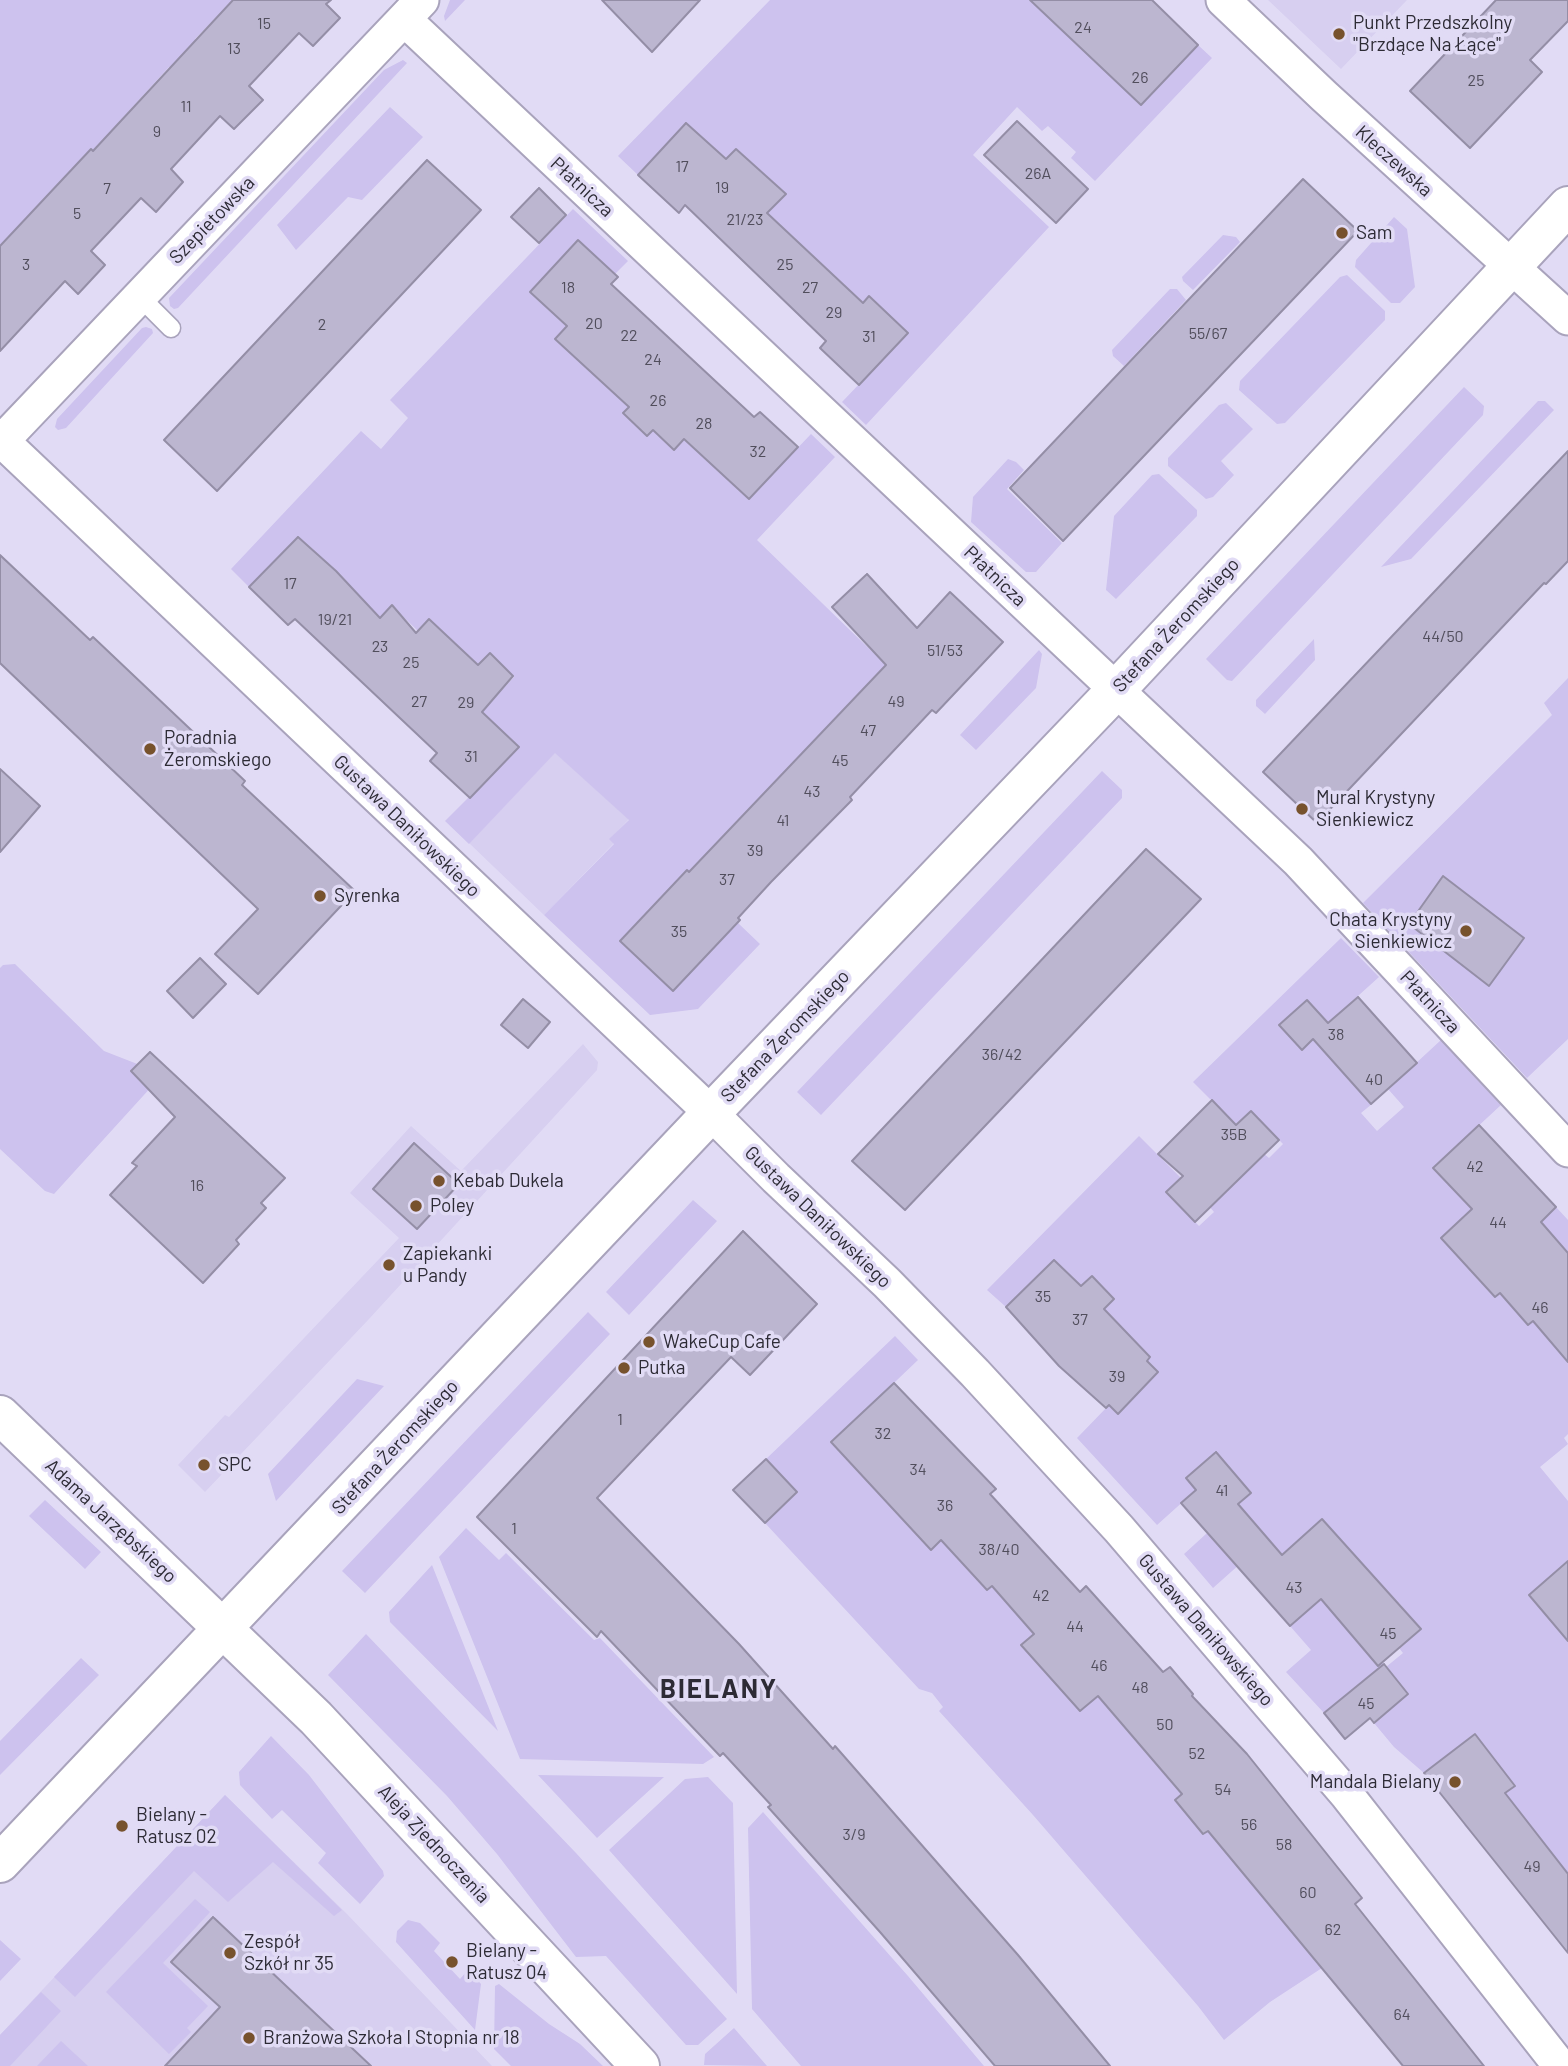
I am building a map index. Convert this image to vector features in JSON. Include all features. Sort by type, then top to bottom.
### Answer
[{"type":"main road","name":"Stefana Żeromskiego","points":[[0,1863],[1116,690],[1568,206]]},
{"type":"main road","name":"Adama Jarzębskiego","points":[[0,1415],[223,1626]]},
{"type":"main road","name":"Aleja Zjednoczenia","points":[[223,1626],[316,1718],[640,2066]]},
{"type":"street","name":"Kleczewska","points":[[1223,0],[1324,96],[1568,318]]},
{"type":"street","name":"Szepietowska","points":[[1,440],[413,9]]},
{"type":"street","name":"Płatnicza","points":[[413,9],[1116,690],[1313,876],[1568,1150]]},
{"type":"street","name":"Gustawa Daniłowskiego","points":[[1,440],[711,1113],[887,1283],[975,1373],[1119,1529],[1347,1795],[1560,2066]]},
{"type":"lane","points":[[139,296],[171,328]]},
{"type":"shaded area","points":[[0,0],[233,0],[195,39],[229,72],[204,99],[169,67],[118,123],[151,154],[125,181],[91,149],[39,204],[72,237],[15,230],[0,246]]},
{"type":"shaded area","points":[[450,0],[465,0],[445,21],[444,16]]},
{"type":"shaded area","points":[[770,0],[1030,0],[1141,105],[1198,45],[1212,58],[1095,181],[1071,158],[1076,152],[1048,126],[1042,131],[1017,107],[973,155],[1049,227],[866,425],[842,402],[908,333],[870,296],[863,303],[767,213],[785,194],[736,149],[726,159],[686,123],[638,175],[618,156]]},
{"type":"shaded area","name":"Punkt Przedszkolny \"Brzdące Na Łące\"","points":[[1268,0],[1407,0],[1341,69]]},
{"type":"shaded area","points":[[403,60],[407,63],[178,308],[170,306],[169,298],[384,70]]},
{"type":"shaded area","points":[[390,107],[423,137],[362,200],[348,197],[296,250],[277,225]]},
{"type":"shaded area","points":[[573,209],[628,261],[615,274],[578,240],[530,291],[567,326],[556,339],[606,386],[647,390],[624,413],[647,436],[653,430],[674,450],[684,439],[749,499],[811,434],[835,457],[757,540],[886,665],[689,872],[687,870],[620,940],[673,991],[738,923],[760,944],[698,1009],[650,1015],[544,915],[614,844],[609,839],[629,820],[555,753],[469,844],[445,821],[519,747],[482,712],[514,677],[490,653],[448,696],[453,641],[430,619],[418,631],[392,606],[376,622],[338,573],[298,537],[249,587],[231,569],[361,431],[381,449],[408,418],[390,400]]},
{"type":"shaded area","points":[[1394,217],[1407,229],[1415,287],[1400,303],[1391,303],[1355,267],[1356,260]]},
{"type":"shaded area","points":[[1223,235],[1236,237],[1240,242],[1193,290],[1182,277]]},
{"type":"shaded area","points":[[1347,275],[1385,311],[1385,320],[1285,423],[1277,424],[1239,390],[1240,381],[1340,277]]},
{"type":"shaded area","points":[[1170,289],[1177,289],[1186,300],[1124,366],[1113,356],[1112,350]]},
{"type":"shaded area","points":[[142,328],[152,329],[153,333],[66,428],[58,430],[55,427],[57,419]]},
{"type":"shaded area","points":[[1464,387],[1484,406],[1483,415],[1232,681],[1227,680],[1206,659]]},
{"type":"shaded area","points":[[1538,401],[1545,401],[1554,410],[1411,559],[1381,567]]},
{"type":"shaded area","points":[[1226,403],[1253,429],[1221,461],[1234,475],[1213,497],[1206,499],[1168,466],[1168,458],[1219,405]]},
{"type":"shaded area","points":[[1008,459],[1024,470],[1007,489],[1062,543],[1036,572],[1026,572],[971,522],[973,497]]},
{"type":"shaded area","points":[[1159,474],[1197,510],[1197,516],[1116,599],[1106,590],[1114,516],[1152,475]]},
{"type":"shaded area","points":[[1314,639],[1315,660],[1265,714],[1256,706],[1256,700]]},
{"type":"shaded area","points":[[1039,650],[1042,654],[1036,688],[976,750],[960,735]]},
{"type":"shaded area","points":[[1568,678],[1568,1039],[1527,1078],[1363,903],[1552,715],[1544,703]]},
{"type":"shaded area","points":[[555,752],[629,819],[610,839],[614,843],[544,915],[469,843]]},
{"type":"shaded area","points":[[1102,771],[1122,790],[1122,798],[821,1115],[797,1092]]},
{"type":"shaded area","points":[[1341,938],[1379,977],[1328,1023],[1307,1001],[1302,1049],[1313,1039],[1343,1071],[1372,1104],[1361,1113],[1377,1131],[1404,1107],[1388,1089],[1441,1040],[1501,1105],[1433,1168],[1472,1209],[1441,1238],[1485,1286],[1556,1207],[1568,1220],[1568,1253],[1528,1325],[1533,1321],[1557,1349],[1568,1339],[1568,1434],[1564,1438],[1568,1444],[1540,1467],[1568,1501],[1568,1874],[1495,1861],[1464,1825],[1515,1786],[1475,1735],[1424,1773],[1394,1747],[1374,1723],[1408,1694],[1386,1667],[1403,1653],[1399,1648],[1421,1629],[1399,1603],[1355,1639],[1378,1666],[1382,1662],[1384,1664],[1324,1713],[1286,1672],[1311,1650],[1290,1626],[1361,1563],[1322,1519],[1282,1555],[1268,1539],[1213,1588],[1184,1554],[1251,1493],[1217,1453],[1196,1490],[1157,1525],[1077,1438],[1109,1405],[1118,1413],[1158,1372],[1147,1361],[1150,1357],[1103,1309],[1114,1299],[1092,1276],[1081,1286],[1054,1260],[1006,1307],[987,1290],[1139,1136],[1181,1178],[1166,1192],[1199,1226],[1214,1212],[1209,1206],[1263,1153],[1269,1158],[1283,1144],[1251,1111],[1236,1125],[1193,1082]]},
{"type":"shaded area","points":[[15,964],[104,1051],[163,1074],[54,1194],[45,1191],[0,1149],[0,968],[3,965]]},
{"type":"shaded area","points":[[583,1044],[598,1062],[597,1070],[369,1319],[205,1492],[178,1465],[225,1415],[229,1417],[399,1238],[350,1193],[411,1126],[461,1171]]},
{"type":"shaded area","points":[[693,1200],[717,1221],[629,1315],[606,1292]]},
{"type":"shaded area","points":[[588,1312],[610,1334],[365,1593],[342,1571]]},
{"type":"shaded area","points":[[895,1336],[918,1360],[831,1443],[932,1549],[941,1540],[943,1543],[948,1539],[992,1586],[1034,1634],[1022,1645],[1080,1711],[1099,1696],[1182,1794],[1175,1800],[1203,1834],[1208,1831],[1322,1968],[1270,2002],[1224,2040],[1198,2006],[1033,1815],[939,1711],[943,1707],[932,1693],[919,1689],[765,1523],[797,1492],[766,1459]]},
{"type":"shaded area","points":[[357,1379],[384,1386],[276,1501],[268,1474]]},
{"type":"shaded area","points":[[45,1500],[101,1552],[85,1569],[29,1516]]},
{"type":"shaded area","points":[[466,1528],[499,1560],[506,1553],[594,1640],[600,1638],[714,1757],[703,1764],[520,1759],[439,1557]]},
{"type":"shaded area","points":[[432,1565],[498,1731],[390,1622],[389,1612]]},
{"type":"shaded area","points":[[366,1634],[576,1853],[727,2019],[698,2045],[686,2045],[606,1956],[576,1957],[497,1854],[447,1796],[328,1675]]},
{"type":"shaded area","points":[[81,1658],[99,1675],[0,1775],[0,1741]]},
{"type":"shaded area","points":[[271,1736],[309,1775],[383,1871],[384,1876],[360,1904],[318,1863],[326,1853],[282,1810],[272,1819],[240,1785],[239,1772]]},
{"type":"shaded area","points":[[538,1775],[664,1777],[597,1838]]},
{"type":"shaded area","points":[[708,1777],[733,1803],[737,1994],[609,1850],[685,1779]]},
{"type":"shaded area","name":"Zespół Szkół nr 35","points":[[225,1795],[347,1914],[492,2066],[0,2066],[0,2035]]},
{"type":"shaded area","points":[[225,1795],[342,1910],[334,1916],[273,1862],[228,1902],[194,1871],[75,1997],[54,1977]]},
{"type":"shaded area","points":[[763,1812],[984,2066],[801,2066],[752,2009],[748,1828]]},
{"type":"shaded area","points":[[195,1899],[210,1912],[163,1963],[208,2006],[187,2028],[191,2032],[169,2054],[106,1992]]},
{"type":"shaded area","points":[[408,1920],[420,1923],[440,1943],[434,1951],[460,1979],[468,1970],[481,1984],[475,2030],[396,1942],[397,1931]]},
{"type":"shaded area","points":[[0,1940],[21,1959],[0,1981]]},
{"type":"shaded area","points":[[499,1984],[549,2024],[580,2044],[603,2066],[511,2066],[494,2049],[495,1986]]},
{"type":"shaded area","points":[[41,1992],[61,2011],[10,2066],[0,2066],[0,2035]]},
{"type":"shaded area","points":[[734,2028],[767,2066],[704,2065],[705,2054]]},
{"type":"shaded area","points":[[61,2041],[88,2066],[37,2066]]},
{"type":"building","points":[[233,0],[331,0],[326,4],[340,18],[313,46],[299,33],[249,86],[263,100],[234,129],[220,116],[171,169],[183,182],[156,212],[141,198],[91,251],[105,265],[78,294],[65,281],[0,351],[0,246],[91,149],[93,151]]},
{"type":"building","points":[[602,0],[700,0],[652,52]]},
{"type":"building","points":[[1030,0],[1152,0],[1198,45],[1141,105]]},
{"type":"building","points":[[1496,0],[1568,0],[1568,21],[1530,60],[1542,72],[1470,148],[1410,91]]},
{"type":"building","points":[[1017,121],[1088,189],[1056,223],[984,155]]},
{"type":"building","points":[[686,123],[726,159],[736,149],[786,194],[767,213],[863,303],[869,296],[908,333],[859,385],[820,348],[826,341],[685,205],[679,213],[638,175]]},
{"type":"building","points":[[427,160],[481,210],[217,491],[164,440]]},
{"type":"building","points":[[1303,179],[1358,231],[1063,541],[1010,488]]},
{"type":"building","points":[[539,188],[566,215],[539,243],[511,217]]},
{"type":"building","points":[[578,240],[618,277],[611,284],[754,417],[760,412],[798,447],[749,499],[684,439],[674,450],[653,430],[647,436],[623,413],[629,407],[555,339],[567,326],[530,292]]},
{"type":"building","points":[[1568,451],[1568,561],[1544,583],[1317,823],[1263,772]]},
{"type":"building","points":[[298,537],[336,571],[380,618],[392,605],[416,633],[429,619],[478,665],[490,653],[513,676],[482,712],[519,747],[470,798],[430,761],[437,753],[295,619],[288,625],[249,587]]},
{"type":"building","name":"Poradnia Żeromskiego","points":[[0,555],[90,640],[93,637],[245,781],[242,785],[355,891],[258,994],[215,954],[258,909],[0,663]]},
{"type":"building","points":[[867,574],[917,628],[950,592],[1003,642],[936,713],[932,710],[850,797],[852,800],[771,882],[738,918],[740,920],[673,991],[620,941],[886,665],[832,607]]},
{"type":"building","points":[[0,769],[40,806],[0,852]]},
{"type":"building","points":[[1146,849],[1201,899],[905,1210],[852,1161]]},
{"type":"building","name":"Chata Krystyny Sienkiewicz","points":[[1443,876],[1524,938],[1489,986],[1409,924]]},
{"type":"building","points":[[200,958],[226,984],[193,1018],[167,991]]},
{"type":"building","points":[[1358,997],[1417,1063],[1371,1104],[1313,1039],[1302,1050],[1279,1025],[1307,1000],[1328,1023]]},
{"type":"building","points":[[523,999],[550,1022],[528,1048],[501,1025]]},
{"type":"building","points":[[150,1052],[285,1178],[261,1203],[266,1208],[236,1240],[239,1244],[203,1283],[110,1195],[137,1166],[132,1163],[175,1117],[131,1071]]},
{"type":"building","points":[[1212,1100],[1236,1125],[1251,1111],[1279,1140],[1195,1222],[1166,1192],[1183,1176],[1158,1154]]},
{"type":"building","points":[[1479,1125],[1556,1207],[1541,1222],[1568,1253],[1568,1362],[1533,1321],[1528,1325],[1500,1293],[1495,1297],[1441,1238],[1472,1209],[1433,1168]]},
{"type":"building","points":[[414,1143],[459,1184],[417,1229],[373,1189]]},
{"type":"building","points":[[743,1231],[817,1304],[750,1375],[731,1357],[597,1498],[739,1644],[833,1749],[835,1746],[1018,1955],[1110,2066],[995,2066],[768,1807],[771,1805],[723,1753],[720,1756],[601,1631],[597,1637],[477,1517]]},
{"type":"building","points":[[1054,1260],[1081,1286],[1092,1276],[1114,1299],[1104,1309],[1150,1357],[1147,1361],[1158,1372],[1118,1414],[1109,1405],[1106,1408],[1059,1366],[1006,1307]]},
{"type":"building","points":[[894,1383],[996,1489],[990,1494],[1080,1592],[1086,1586],[1163,1672],[1170,1667],[1192,1696],[1247,1754],[1362,1898],[1355,1904],[1484,2066],[1403,2066],[1208,1831],[1203,1834],[1175,1800],[1182,1794],[1098,1696],[1080,1711],[1021,1645],[1034,1634],[992,1586],[987,1590],[941,1540],[931,1550],[831,1442]]},
{"type":"building","points":[[1216,1452],[1251,1493],[1238,1504],[1282,1555],[1322,1519],[1421,1629],[1378,1666],[1321,1599],[1290,1626],[1181,1503],[1196,1490],[1186,1478]]},
{"type":"building","points":[[766,1459],[797,1492],[765,1523],[733,1490]]},
{"type":"building","points":[[1568,1561],[1568,1641],[1529,1595]]},
{"type":"building","points":[[1384,1664],[1408,1694],[1374,1723],[1370,1718],[1345,1739],[1324,1713]]},
{"type":"building","points":[[1475,1734],[1515,1786],[1505,1793],[1568,1874],[1568,1953],[1424,1773]]},
{"type":"building","points":[[213,1917],[371,2066],[165,2066],[220,2007],[171,1962]]},
{"type":"place","name":"Punkt Przedszkolny \"Brzdące Na Łące\"","points":[[1339,34]]},
{"type":"place","name":"Sam","points":[[1342,233]]},
{"type":"place","name":"Poradnia Żeromskiego","points":[[150,749]]},
{"type":"place","name":"Mural Krystyny Sienkiewicz","points":[[1302,809]]},
{"type":"place","name":"Syrenka","points":[[320,896]]},
{"type":"place","name":"Chata Krystyny Sienkiewicz","points":[[1466,931]]},
{"type":"place","name":"Kebab Dukela","points":[[439,1181]]},
{"type":"place","name":"Poley","points":[[416,1206]]},
{"type":"place","name":"Zapiekanki u Pandy","points":[[389,1265]]},
{"type":"place","name":"WakeCup Cafe","points":[[649,1342]]},
{"type":"place","name":"Putka","points":[[624,1368]]},
{"type":"place","name":"SPC","points":[[204,1465]]},
{"type":"place","name":"Mandala Bielany","points":[[1455,1782]]},
{"type":"place","name":"Bielany - Ratusz 02","points":[[122,1826]]},
{"type":"place","name":"Zespół Szkół nr 35","points":[[230,1953]]},
{"type":"place","name":"Bielany - Ratusz 04","points":[[452,1962]]},
{"type":"place","name":"Branżowa Szkoła I Stopnia nr 18","points":[[249,2038]]},
{"type":"district","name":"BIELANY","points":[[719,1689]]}]
